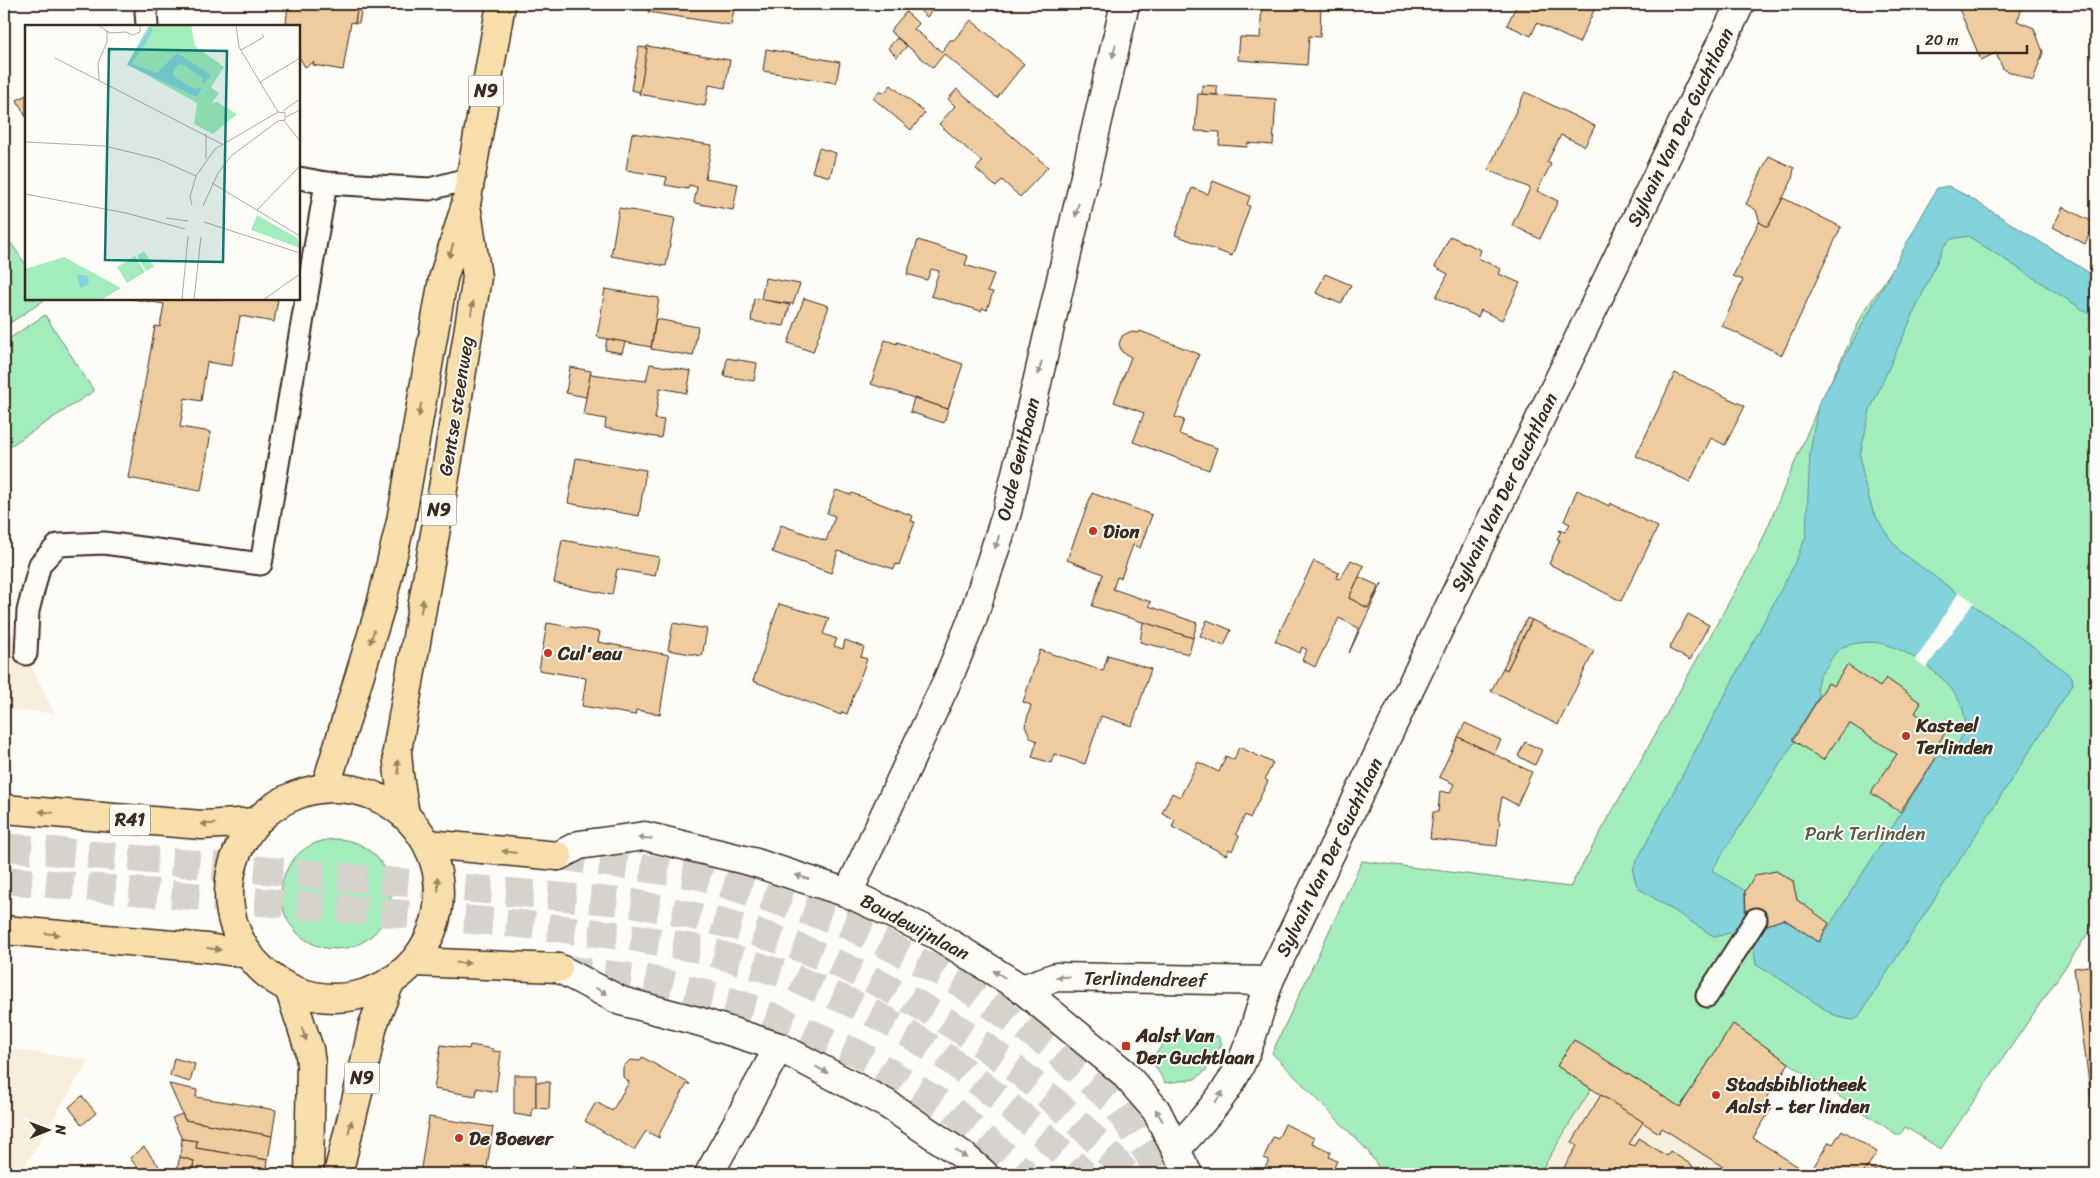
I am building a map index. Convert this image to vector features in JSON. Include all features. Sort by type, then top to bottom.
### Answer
[{"type":"main road","name":"Gentse steenweg","points":[[326,786],[378,614],[395,549],[443,279],[468,191],[501,4]]},
{"type":"main road","name":"Gentse steenweg","points":[[405,815],[398,775],[397,751],[446,471],[477,277],[468,191]]},
{"type":"main road","points":[[390,982],[371,992],[351,997],[330,998],[309,995],[289,988],[267,973],[249,954],[236,929],[229,901],[231,873],[240,846],[256,822],[272,808],[297,794],[326,786],[350,788],[380,797],[405,815]]},
{"type":"main road","name":"R41","points":[[4,809],[202,825],[256,822]]},
{"type":"main road","name":"N9","points":[[338,1174],[362,1076],[372,1025],[390,982],[414,962],[431,936],[439,905],[438,874],[428,844],[405,815]]},
{"type":"main road","points":[[428,844],[558,856]]},
{"type":"main road","points":[[4,930],[207,948],[249,954]]},
{"type":"main road","points":[[414,962],[558,968]]},
{"type":"main road","points":[[289,988],[309,1049],[311,1063],[309,1174]]},
{"type":"street","name":"Oude Gentbaan","points":[[848,893],[948,679],[972,620],[1007,512],[1124,4]]},
{"type":"street","name":"Sylvain Van Der Guchtlaan","points":[[1177,1148],[1194,1130],[1231,1082],[1250,1043],[1269,980],[1740,4]]},
{"type":"street","name":"Boudewijnlaan","points":[[558,856],[578,846],[645,836],[753,862],[848,893],[935,934],[1022,989],[1123,1072],[1156,1110],[1177,1148],[1188,1174]]},
{"type":"street","points":[[558,968],[621,1002],[701,1022],[779,1047],[887,1104],[962,1154],[984,1174]]},
{"type":"street","name":"Terlindendreef","points":[[1022,989],[1056,977],[1269,980]]},
{"type":"street","points":[[709,1174],[779,1047]]},
{"type":"lane","points":[[300,178],[326,183],[468,191]]},
{"type":"lane","points":[[26,654],[28,611],[40,564],[58,545],[104,543],[261,564],[326,183]]},
{"type":"lane","points":[[1707,996],[1756,919]]},
{"type":"shaded area","points":[[4,621],[26,654],[54,713],[4,710]]},
{"type":"shaded area","points":[[4,1048],[89,1060],[20,1174],[4,1174]]},
{"type":"shaded area","points":[[1591,1089],[1662,1128],[1734,1174],[1539,1174]]},
{"type":"green space","name":"Park Terlinden","points":[[1948,186],[2096,278],[2096,922],[1941,1149],[1905,1127],[1899,1136],[1733,1024],[1680,1107],[1574,1040],[1557,1066],[1591,1089],[1539,1174],[1383,1174],[1367,1150],[1272,1053],[1362,861],[1570,887],[1758,550],[1816,412],[1864,312]]},
{"type":"green space","points":[[4,233],[25,264],[25,300],[44,300],[4,327]]},
{"type":"green space","points":[[45,315],[94,391],[4,450],[4,342]]},
{"type":"green space","points":[[336,839],[357,843],[375,855],[387,873],[391,894],[387,915],[375,933],[357,945],[336,949],[315,945],[297,933],[285,915],[281,894],[285,873],[297,855],[315,843]]},
{"type":"green space","points":[[1172,1034],[1218,1036],[1222,1044],[1206,1070],[1195,1079],[1165,1083],[1151,1059]]},
{"type":"water","points":[[1948,186],[1969,197],[2096,277],[2096,318],[1968,236],[1951,239],[1944,246],[1870,410],[1860,455],[1864,481],[1873,511],[1886,533],[1901,552],[2031,645],[2072,677],[2073,684],[1859,1016],[1854,1020],[1832,1014],[1756,965],[1752,939],[1763,923],[1767,925],[1783,919],[1819,942],[1936,758],[1939,755],[1949,760],[1964,731],[1965,721],[1962,708],[1956,695],[1946,683],[1920,661],[1892,647],[1875,642],[1845,646],[1834,654],[1818,680],[1819,697],[1792,739],[1795,741],[1712,870],[1745,891],[1745,912],[1749,915],[1737,931],[1715,937],[1638,888],[1633,873],[1634,866],[1793,567],[1806,536],[1810,453],[1818,405],[1937,188]]},
{"type":"pier","points":[[1959,592],[1974,602],[1926,668],[1915,661]]},
{"type":"building","points":[[288,4],[358,4],[355,23],[351,22],[343,70],[313,65],[314,62],[305,67],[300,59],[300,25],[286,24]]},
{"type":"building","points":[[358,4],[363,4],[359,23],[355,23]]},
{"type":"building","points":[[623,4],[735,4],[731,25],[648,12],[649,8]]},
{"type":"building","points":[[917,4],[937,4],[927,17],[915,6]]},
{"type":"building","points":[[1262,4],[1321,4],[1320,37],[1309,36],[1307,65],[1238,60],[1240,37],[1260,38]]},
{"type":"building","points":[[1517,4],[1597,4],[1579,43],[1537,23],[1531,36],[1507,25]]},
{"type":"building","points":[[1883,4],[1914,4],[1897,10]]},
{"type":"building","points":[[1914,4],[1929,4],[1928,8]]},
{"type":"building","points":[[1957,4],[2024,4],[2017,21],[2034,28],[2043,52],[2033,81],[2003,69],[1996,53],[1981,60]]},
{"type":"building","points":[[906,12],[919,24],[914,29],[942,52],[950,40],[954,40],[971,20],[1024,64],[997,98],[944,54],[933,68],[890,31]]},
{"type":"building","points":[[897,38],[907,46],[897,57],[888,48]]},
{"type":"building","points":[[647,46],[730,60],[725,88],[709,85],[705,106],[639,94]]},
{"type":"building","points":[[639,47],[647,48],[640,92],[631,90]]},
{"type":"building","points":[[766,49],[840,62],[836,83],[763,71]]},
{"type":"building","points":[[891,85],[925,113],[911,130],[873,98],[880,90],[884,93]]},
{"type":"building","points":[[1202,85],[1217,86],[1217,95],[1202,94]]},
{"type":"building","points":[[957,89],[1048,167],[1020,197],[1002,180],[996,187],[976,169],[982,162],[939,124],[955,106],[948,99]]},
{"type":"building","points":[[1525,92],[1595,126],[1585,146],[1561,135],[1547,162],[1551,164],[1537,191],[1558,201],[1540,239],[1512,225],[1530,188],[1488,170]]},
{"type":"building","points":[[1198,94],[1276,99],[1273,145],[1248,143],[1247,147],[1219,145],[1220,132],[1195,131]]},
{"type":"building","points":[[25,96],[25,115],[17,100]]},
{"type":"building","points":[[632,133],[712,145],[705,178],[738,184],[733,210],[694,203],[697,187],[689,185],[688,189],[665,185],[667,177],[626,170]]},
{"type":"building","points":[[819,148],[836,153],[830,177],[812,172]]},
{"type":"building","points":[[1769,156],[1794,168],[1792,180],[1768,227],[1760,223],[1756,210],[1746,204]]},
{"type":"building","points":[[1213,181],[1250,196],[1247,205],[1250,206],[1232,256],[1175,235],[1192,188],[1208,194]]},
{"type":"building","points":[[1783,198],[1841,227],[1782,355],[1722,326],[1743,280],[1733,276],[1759,222],[1768,227]]},
{"type":"building","points":[[2063,207],[2095,223],[2085,244],[2053,227]]},
{"type":"building","points":[[619,208],[675,218],[666,266],[611,256]]},
{"type":"building","points":[[1450,236],[1481,250],[1478,258],[1501,269],[1499,274],[1520,283],[1502,320],[1481,310],[1478,317],[1436,297],[1448,274],[1435,267]]},
{"type":"building","points":[[918,240],[968,256],[965,265],[994,274],[988,291],[993,292],[987,310],[982,308],[981,311],[931,296],[939,271],[931,269],[927,280],[907,274]]},
{"type":"building","points":[[1325,274],[1351,285],[1341,304],[1316,293]]},
{"type":"building","points":[[765,278],[800,284],[793,304],[761,300]]},
{"type":"building","points":[[605,289],[659,298],[651,347],[597,337]]},
{"type":"building","points":[[754,298],[790,305],[784,326],[751,321]]},
{"type":"building","points":[[804,298],[829,306],[813,352],[788,343]]},
{"type":"building","points":[[139,300],[278,300],[274,322],[240,316],[232,366],[207,362],[201,401],[185,398],[180,427],[211,432],[201,491],[128,478],[155,326],[160,327],[164,304]]},
{"type":"building","points":[[656,319],[698,327],[693,356],[651,349]]},
{"type":"building","points":[[1140,331],[1199,354],[1175,417],[1184,420],[1179,434],[1217,448],[1209,470],[1133,442],[1144,413],[1114,402],[1131,357],[1122,352],[1119,344],[1122,336],[1129,332],[1139,333]]},
{"type":"building","points":[[607,339],[625,342],[622,353],[605,350]]},
{"type":"building","points":[[885,340],[897,344],[897,342],[963,364],[948,409],[871,384]]},
{"type":"building","points":[[727,358],[757,363],[754,381],[724,376]]},
{"type":"building","points":[[650,364],[691,371],[687,393],[660,388],[655,419],[664,420],[661,438],[605,428],[606,419],[583,415],[590,374],[646,381]]},
{"type":"building","points":[[570,367],[591,371],[586,397],[566,393]]},
{"type":"building","points":[[1675,373],[1745,406],[1725,445],[1711,438],[1690,482],[1636,456]]},
{"type":"building","points":[[914,398],[948,409],[944,423],[910,412]]},
{"type":"building","points":[[576,458],[646,470],[639,516],[568,503]]},
{"type":"building","points":[[836,490],[851,495],[852,493],[913,516],[911,521],[915,522],[899,565],[896,564],[894,569],[838,551],[831,573],[772,552],[781,525],[826,541],[835,516],[827,513]]},
{"type":"building","points":[[1577,490],[1609,506],[1610,503],[1658,527],[1621,601],[1549,564],[1560,540],[1557,539],[1561,532],[1559,531],[1565,532],[1570,524],[1564,521]]},
{"type":"building","points":[[1092,493],[1152,515],[1140,548],[1133,545],[1121,578],[1117,577],[1113,589],[1151,602],[1149,606],[1197,623],[1193,638],[1092,606],[1103,574],[1067,560]]},
{"type":"building","points":[[562,540],[659,557],[655,576],[617,569],[612,595],[554,583]]},
{"type":"building","points":[[1351,560],[1364,566],[1349,598],[1368,608],[1382,583],[1349,653],[1359,628],[1339,618],[1315,667],[1302,660],[1307,650],[1302,647],[1300,653],[1275,641],[1314,561],[1339,573],[1336,578],[1340,579]]},
{"type":"building","points":[[1359,577],[1379,586],[1368,608],[1349,598]]},
{"type":"building","points":[[779,604],[829,618],[823,634],[837,639],[834,646],[843,649],[845,640],[864,647],[861,657],[867,659],[847,714],[842,712],[841,715],[753,681]]},
{"type":"building","points":[[1688,614],[1709,625],[1690,660],[1669,649]]},
{"type":"building","points":[[1527,618],[1532,620],[1507,670],[1503,668]]},
{"type":"building","points":[[1207,620],[1231,630],[1224,646],[1200,636]]},
{"type":"building","points":[[1532,620],[1594,651],[1558,725],[1491,691],[1503,668],[1507,670]]},
{"type":"building","points":[[1143,622],[1193,638],[1189,654],[1140,642]]},
{"type":"building","points":[[547,623],[600,632],[598,642],[669,655],[660,714],[636,710],[635,715],[582,706],[586,678],[539,670]]},
{"type":"building","points":[[673,623],[707,629],[702,656],[668,650]]},
{"type":"building","points":[[1040,650],[1103,671],[1108,655],[1151,669],[1132,726],[1101,716],[1085,764],[1054,754],[1051,763],[1032,757],[1037,741],[1031,738],[1025,726],[1031,705],[1023,702]]},
{"type":"building","name":"Kasteel Terlinden","points":[[1847,665],[1880,687],[1886,678],[1921,703],[1915,713],[1945,733],[1931,754],[1936,758],[1900,812],[1871,793],[1897,754],[1849,723],[1823,760],[1793,740],[1828,683],[1834,686]]},
{"type":"building","points":[[1465,723],[1501,740],[1494,754],[1458,737]]},
{"type":"building","points":[[1458,737],[1532,772],[1517,805],[1502,797],[1498,819],[1500,820],[1497,846],[1430,839],[1433,812],[1438,812],[1440,791],[1450,793],[1454,784],[1439,777]]},
{"type":"building","points":[[1525,742],[1542,750],[1535,765],[1518,756]]},
{"type":"building","points":[[1239,747],[1273,763],[1265,779],[1268,781],[1250,818],[1245,815],[1236,834],[1239,836],[1232,851],[1229,849],[1226,855],[1172,827],[1175,820],[1162,813],[1172,793],[1180,797],[1198,762],[1219,772],[1226,756],[1234,760]]},
{"type":"building","points":[[1776,871],[1793,881],[1797,900],[1829,923],[1819,942],[1784,919],[1767,925],[1746,912],[1745,891],[1756,875]]},
{"type":"building","points":[[2096,965],[2096,1136],[2074,968]]},
{"type":"building","points":[[1733,1024],[1789,1063],[1764,1103],[1772,1108],[1753,1138],[1805,1171],[1803,1174],[1734,1174],[1662,1128],[1659,1133],[1557,1066],[1574,1040],[1680,1107]]},
{"type":"building","points":[[441,1045],[469,1049],[470,1045],[501,1052],[496,1092],[477,1088],[476,1096],[434,1089]]},
{"type":"building","points":[[642,1057],[690,1084],[687,1084],[658,1136],[660,1137],[646,1131],[634,1150],[585,1121],[596,1102],[612,1111],[629,1082],[623,1077],[623,1067],[630,1060],[640,1061]]},
{"type":"building","points":[[174,1058],[195,1064],[190,1082],[170,1076]]},
{"type":"building","points":[[514,1075],[536,1075],[536,1108],[532,1108],[532,1117],[514,1114]]},
{"type":"building","points":[[536,1082],[550,1082],[549,1109],[536,1108]]},
{"type":"building","points":[[169,1084],[197,1090],[196,1097],[276,1110],[272,1136],[185,1120]]},
{"type":"building","points":[[1601,1095],[1643,1122],[1629,1144],[1634,1146],[1638,1138],[1667,1156],[1670,1151],[1693,1166],[1688,1174],[1560,1174],[1577,1146],[1572,1142]]},
{"type":"building","points":[[82,1096],[96,1113],[82,1125],[69,1107]]},
{"type":"building","points":[[182,1114],[185,1120],[272,1136],[268,1160],[196,1148],[197,1141],[182,1139],[172,1118]]},
{"type":"building","name":"De Boever","points":[[429,1117],[493,1127],[486,1174],[420,1174]]},
{"type":"building","points":[[1285,1124],[1314,1138],[1312,1143],[1331,1152],[1329,1157],[1337,1161],[1331,1174],[1262,1174],[1269,1160],[1264,1158],[1273,1137],[1278,1139]]},
{"type":"building","points":[[1842,1130],[1877,1152],[1863,1174],[1809,1174],[1829,1142],[1833,1144]]},
{"type":"building","points":[[182,1139],[197,1141],[196,1148],[268,1160],[266,1174],[209,1174],[192,1171],[194,1161],[180,1157]]},
{"type":"building","points":[[144,1147],[165,1174],[142,1174],[130,1158]]},
{"type":"building","points":[[180,1157],[194,1161],[192,1171],[209,1174],[176,1172]]},
{"type":"building","points":[[574,1165],[593,1174],[570,1174]]},
{"type":"building","points":[[1868,1166],[1881,1174],[1863,1174]]},
{"type":"tunnel","points":[[4,847],[633,903],[752,931],[790,944],[885,986],[973,1038],[1054,1101],[1127,1174]]},
{"type":"tunnel","points":[[558,856],[701,876],[844,923],[959,982],[1051,1047],[1114,1103],[1148,1153],[1158,1174]]},
{"type":"tunnel","points":[[4,880],[521,924],[631,937],[704,950],[784,974],[886,1020],[949,1059],[1033,1125],[1084,1174]]},
{"type":"tunnel","points":[[562,969],[647,979],[700,992],[752,1008],[859,1054],[952,1110],[1026,1174]]},
{"type":"place","name":"Dion","points":[[1093,531]]},
{"type":"place","name":"Cul'eau","points":[[548,653]]},
{"type":"place","name":"Kasteel Terlinden","points":[[1906,736]]},
{"type":"place","name":"Aalst Van Der Guchtlaan","points":[[1126,1046]]},
{"type":"place","name":"Stadsbibliotheek Aalst - ter linden","points":[[1716,1095]]},
{"type":"place","name":"De Boever","points":[[459,1138]]}]
